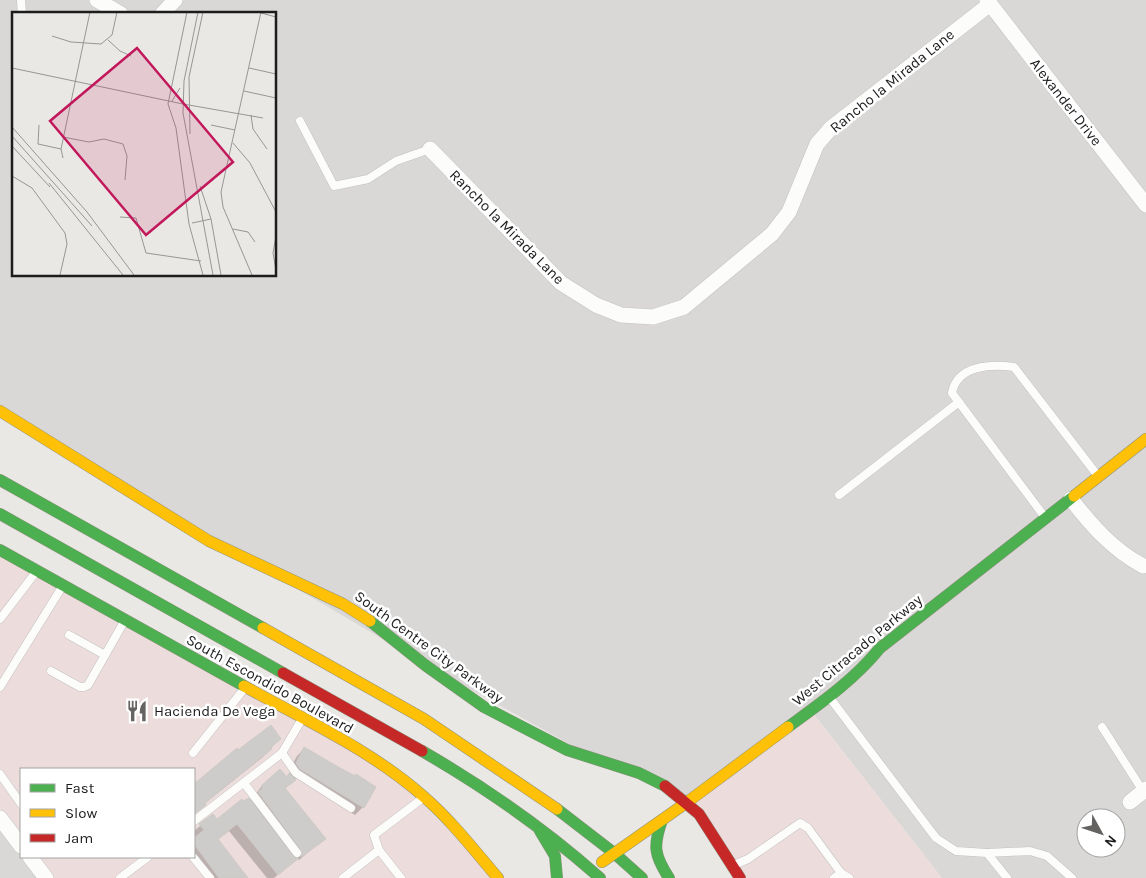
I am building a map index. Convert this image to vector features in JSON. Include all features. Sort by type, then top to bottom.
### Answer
[{"type":"main road","name":"South Centre City Parkway","points":[[0,411],[209,541],[343,604],[374,623],[425,665],[484,707],[567,750],[639,773],[664,785],[699,814],[740,878]]},
{"type":"main road","name":"West Citracado Parkway","points":[[582,878],[596,874],[614,853],[686,803],[829,697],[867,664],[880,648],[1146,439]]},
{"type":"main road","points":[[0,480],[424,719],[549,803],[614,853],[642,878]]},
{"type":"main road","points":[[0,514],[475,782],[536,823],[596,874]]},
{"type":"main road","name":"South Escondido Boulevard","points":[[0,550],[369,757],[424,796],[452,824],[498,878]]},
{"type":"main road","points":[[662,820],[654,844],[658,861],[668,878]]},
{"type":"main road","points":[[536,823],[555,856],[557,878]]},
{"type":"street","points":[[97,0],[118,12]]},
{"type":"street","points":[[164,12],[174,0]]},
{"type":"street","name":"Rancho la Mirada Lane","points":[[430,149],[561,283],[596,305],[621,315],[653,317],[684,307],[772,234],[789,212],[817,144],[831,128],[989,2]]},
{"type":"street","name":"Alexander Drive","points":[[989,2],[1146,205]]},
{"type":"street","points":[[1070,499],[1090,524],[1109,543],[1142,566]]},
{"type":"street","points":[[1130,802],[1145,790]]},
{"type":"street","points":[[0,818],[20,845]]},
{"type":"street","points":[[31,858],[46,878]]},
{"type":"lane","points":[[300,121],[334,186],[368,178],[396,161],[430,149]]},
{"type":"lane","points":[[1046,517],[952,394],[953,386],[964,374],[976,367],[1014,367],[1098,476]]},
{"type":"lane","points":[[839,495],[959,402]]},
{"type":"lane","points":[[0,619],[37,571]]},
{"type":"lane","points":[[0,687],[14,661],[35,633],[63,585]]},
{"type":"lane","points":[[52,671],[80,687],[88,685],[125,620]]},
{"type":"lane","points":[[69,635],[105,655]]},
{"type":"lane","points":[[193,753],[246,688]]},
{"type":"lane","points":[[829,697],[936,838],[956,851],[987,853],[1030,851],[1047,856],[1072,878]]},
{"type":"lane","points":[[195,820],[282,753],[302,719]]},
{"type":"lane","points":[[1102,727],[1145,790]]},
{"type":"lane","points":[[282,753],[296,773],[351,808]]},
{"type":"lane","points":[[0,774],[20,803]]},
{"type":"lane","points":[[244,782],[297,853]]},
{"type":"lane","points":[[401,878],[379,850],[374,835],[424,796]]},
{"type":"lane","points":[[732,866],[748,859],[800,823],[808,828],[838,876],[849,878]]},
{"type":"lane","points":[[343,878],[379,850]]},
{"type":"lane","points":[[987,853],[1007,878]]},
{"type":"lane","points":[[120,878],[147,858]]},
{"type":"lane","points":[[194,858],[210,878]]},
{"type":"shaded area","points":[[0,0],[1146,0],[1146,878],[942,878],[813,713],[686,803],[598,760],[425,664],[0,414]]},
{"type":"shaded area","points":[[0,550],[382,765],[498,878],[46,878],[31,858],[195,858],[195,768],[20,768],[20,845],[0,818]]},
{"type":"shaded area","points":[[810,710],[942,878],[740,878],[686,803]]},
{"type":"shaded area","points":[[0,818],[20,845],[20,858],[31,858],[46,878],[0,878]]},
{"type":"building","points":[[271,725],[281,739],[271,747],[272,749],[195,813],[195,783],[237,748],[238,750]]},
{"type":"building","points":[[304,747],[355,776],[356,774],[376,787],[364,808],[300,769],[296,763]]},
{"type":"building","points":[[280,769],[287,777],[289,773],[296,780],[285,788],[326,839],[301,857],[301,850],[258,792],[263,788],[261,786]]},
{"type":"building","points":[[249,798],[293,856],[299,858],[278,875],[237,824],[218,839],[248,878],[219,878],[195,845],[195,837],[204,830],[199,824],[213,814],[217,819],[242,799],[243,801]]},
{"type":"traffic: fast","points":[[0,480],[263,628]]},
{"type":"traffic: fast","points":[[788,727],[848,681],[880,648],[1074,496]]},
{"type":"traffic: fast","points":[[0,514],[283,673]]},
{"type":"traffic: fast","points":[[0,550],[244,686]]},
{"type":"traffic: fast","points":[[370,621],[425,665],[484,707],[567,750],[639,773],[665,786]]},
{"type":"traffic: fast","points":[[422,751],[514,810],[600,878]]},
{"type":"traffic: fast","points":[[557,809],[614,853],[642,878]]},
{"type":"traffic: fast","points":[[662,820],[657,837],[656,850],[660,863],[669,878]]},
{"type":"traffic: fast","points":[[540,831],[555,856],[557,878]]},
{"type":"traffic: slow","points":[[0,411],[209,541],[343,604],[370,621]]},
{"type":"traffic: slow","points":[[1074,496],[1146,439]]},
{"type":"traffic: slow","points":[[263,628],[424,719],[557,809]]},
{"type":"traffic: slow","points":[[244,686],[337,736],[403,779],[443,815],[498,878]]},
{"type":"traffic: slow","points":[[602,862],[686,803],[788,727]]},
{"type":"traffic: jam","points":[[283,673],[422,751]]},
{"type":"traffic: jam","points":[[665,786],[699,814],[740,878]]},
{"type":"place","name":"Hacienda De Vega","points":[[137,711]]}]
